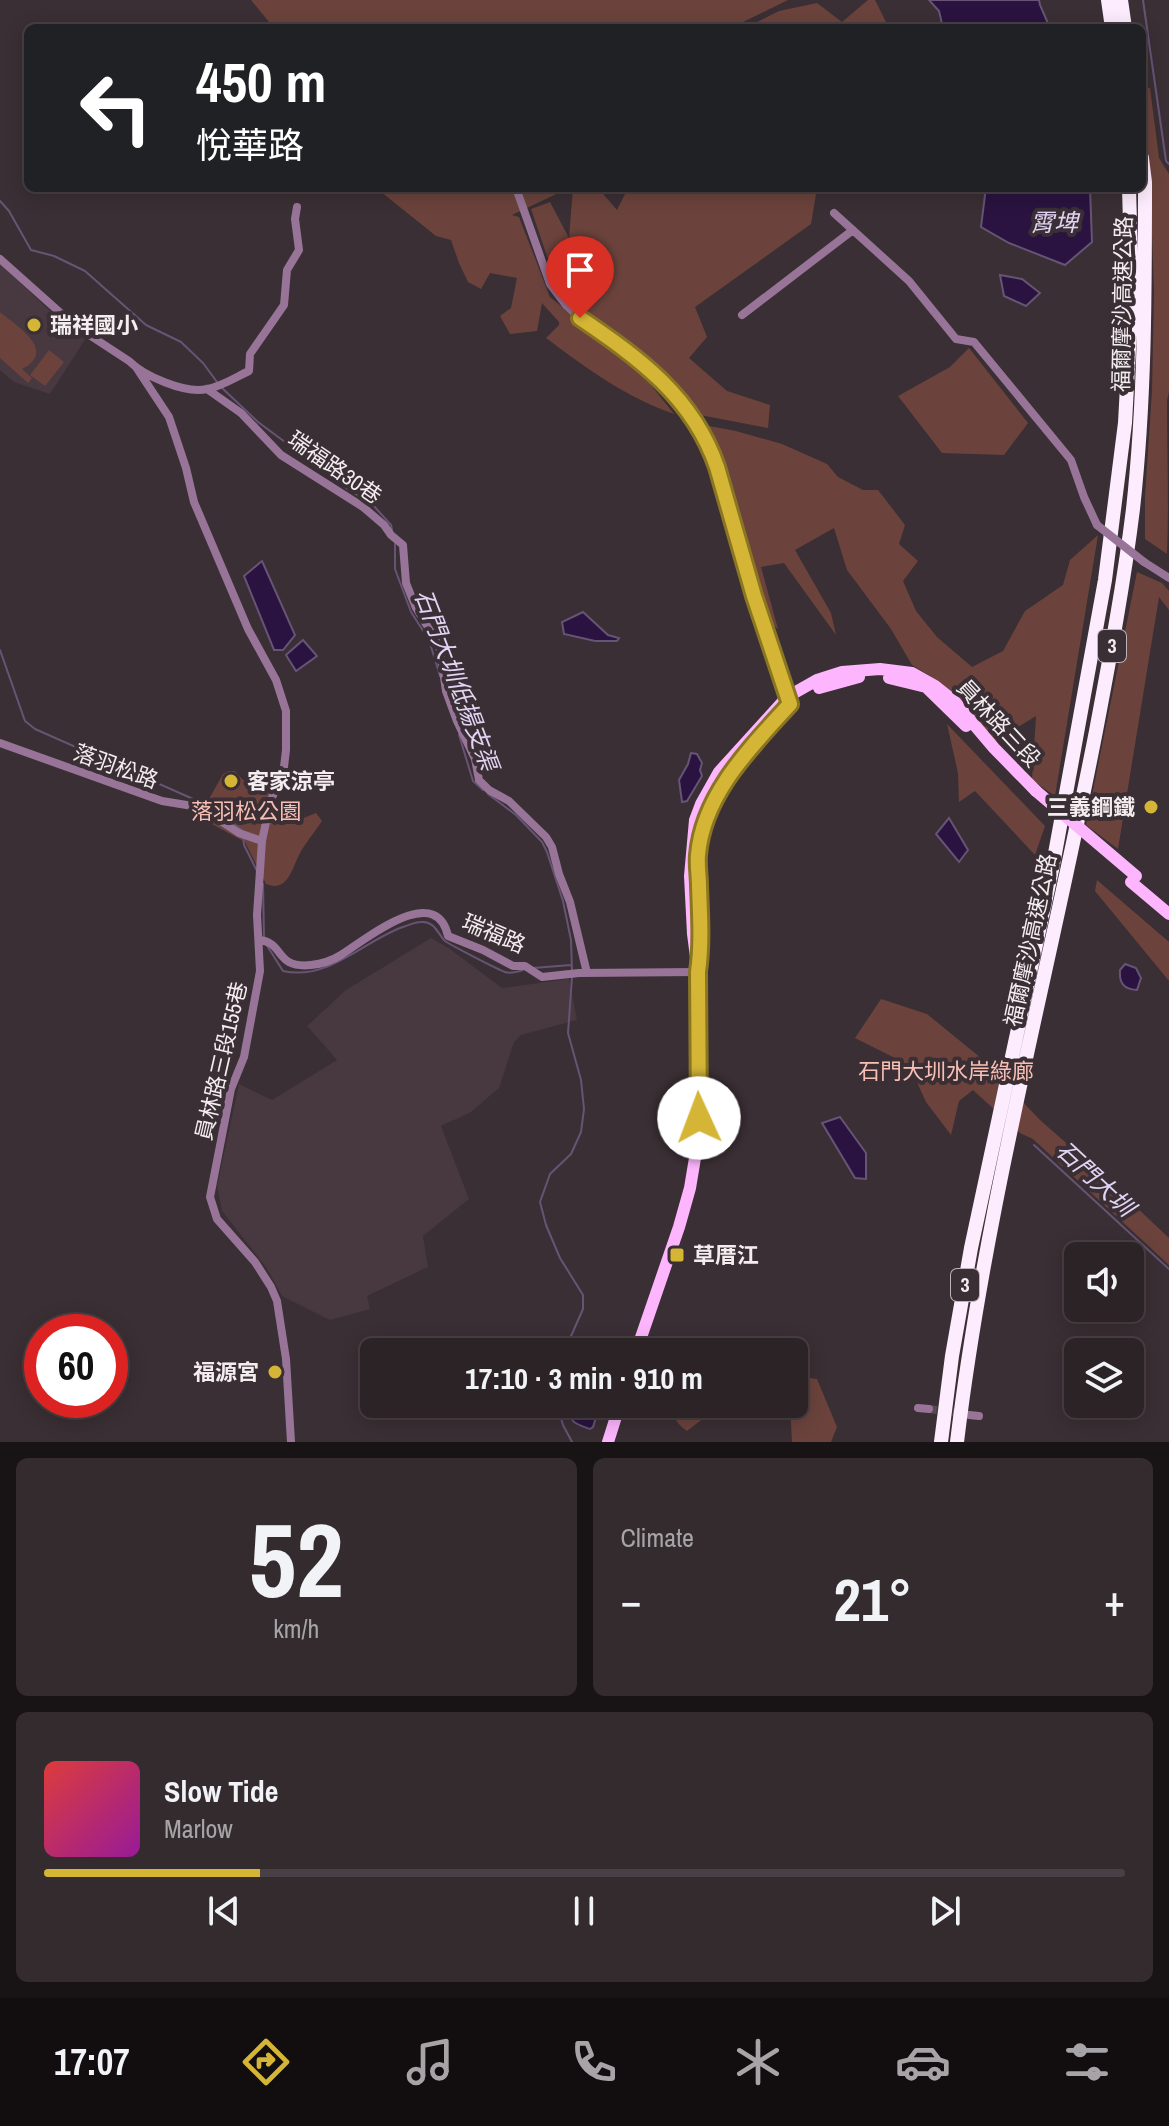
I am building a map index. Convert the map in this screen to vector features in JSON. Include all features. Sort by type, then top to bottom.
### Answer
[{"type":"highway","points":[[1108,0],[1111,24]]},
{"type":"highway","points":[[1121,0],[1124,24]]},
{"type":"highway","name":"福爾摩沙高速公路","points":[[941,1442],[971,1248],[1052,870],[1107,565],[1125,423],[1131,322],[1129,192]]},
{"type":"highway","name":"福爾摩沙高速公路","points":[[957,1442],[986,1248],[1081,808],[1118,611],[1142,419],[1145,192]]},
{"type":"main road","name":"員林路三段","points":[[641,1338],[679,1227],[695,1160],[699,1118],[698,972],[690,876],[695,820],[719,772],[788,700],[817,680],[842,672],[880,669],[912,673],[955,702],[1035,795],[1167,908]]},
{"type":"main road","points":[[608,1442],[616,1418]]},
{"type":"street","points":[[517,192],[550,284],[566,305],[652,371],[699,426],[717,467],[788,700]]},
{"type":"street","points":[[0,259],[74,325],[136,367],[171,385],[207,389],[249,371],[250,354],[284,305],[287,270],[299,250],[295,219],[297,207]]},
{"type":"street","points":[[834,213],[909,281],[956,339],[974,342],[993,364],[1071,460],[1097,525],[1169,578]]},
{"type":"street","points":[[742,315],[853,230]]},
{"type":"street","name":"員林路三段155巷","points":[[136,367],[169,417],[199,515],[248,629],[276,680],[286,711],[284,767],[270,803],[262,841],[257,915],[263,941],[260,971],[244,1057],[231,1089],[210,1197],[217,1219],[255,1262],[277,1301],[286,1359],[291,1442]]},
{"type":"street","name":"瑞福路30巷","points":[[207,389],[241,413],[281,455],[363,507],[403,545],[406,583],[416,608],[439,645],[446,691],[475,759],[479,780],[489,790],[509,801],[546,837],[552,847],[570,902],[587,973]]},
{"type":"street","name":"落羽松路","points":[[0,743],[162,801],[199,807],[242,834],[262,841]]},
{"type":"street","name":"瑞福路","points":[[263,941],[275,947],[287,963],[313,965],[338,958],[381,928],[425,912],[436,914],[445,924],[448,936],[513,966],[530,969],[542,977],[587,973],[698,972]]},
{"type":"street","points":[[918,1408],[929,1409]]},
{"type":"shaded area","name":"瑞祥國小","points":[[0,263],[51,312],[86,338],[50,394],[14,382],[0,370]]},
{"type":"shaded area","points":[[431,938],[502,988],[569,979],[577,1020],[521,1035],[514,1042],[499,1088],[471,1112],[441,1126],[469,1199],[423,1236],[428,1267],[367,1296],[370,1309],[330,1320],[282,1296],[266,1267],[222,1211],[217,1186],[239,1084],[272,1100],[337,1060],[307,1026],[346,990]]},
{"type":"green space","points":[[251,0],[788,0],[739,24],[271,24]]},
{"type":"green space","points":[[868,0],[875,0],[887,24],[753,24],[779,11],[817,3],[842,22]]},
{"type":"green space","points":[[1146,88],[1150,88],[1159,158],[1169,174],[1167,554],[1145,539],[1154,292]]},
{"type":"green space","points":[[381,192],[561,192],[512,215],[519,217],[550,297],[636,366],[674,414],[623,391],[546,338],[559,322],[542,303],[537,331],[510,334],[500,316],[511,308],[517,278],[490,273],[481,289],[468,282],[451,240],[436,236]]},
{"type":"green space","points":[[573,192],[601,192],[617,210],[626,192],[816,192],[811,224],[695,307],[707,337],[689,358],[727,391],[770,405],[768,428],[700,415],[665,373],[566,298],[550,265],[531,209],[550,202],[569,238]]},
{"type":"green space","points":[[0,312],[24,331],[35,347],[32,362],[22,369],[32,378],[28,383],[0,358]]},
{"type":"green space","points":[[969,348],[1028,423],[1004,455],[942,453],[898,396],[950,367]]},
{"type":"green space","points":[[49,350],[64,362],[45,386],[30,375]]},
{"type":"green space","points":[[703,427],[782,444],[827,464],[838,477],[863,490],[878,490],[905,525],[899,544],[918,561],[903,581],[916,611],[937,637],[972,667],[1003,651],[1025,611],[1063,585],[1070,560],[1098,535],[1055,796],[1032,780],[1036,716],[992,743],[930,676],[912,665],[891,629],[847,570],[834,528],[795,550],[831,613],[836,635],[784,563],[761,567],[778,629],[766,619]]},
{"type":"green space","points":[[1137,572],[1162,583],[1169,591],[1169,610],[1159,597],[1118,849],[1086,825]]},
{"type":"green space","points":[[947,724],[1045,826],[1035,855],[975,791],[959,802],[958,773]]},
{"type":"green space","name":"落羽松公園","points":[[235,771],[249,782],[269,782],[274,801],[289,824],[316,813],[322,821],[302,849],[288,878],[279,885],[266,884],[245,842],[199,817],[223,774]]},
{"type":"green space","points":[[1097,880],[1169,942],[1169,981],[1095,891]]},
{"type":"green space","name":"石門大圳水岸綠廊","points":[[881,999],[927,1014],[981,1058],[1040,1120],[1169,1238],[1169,1265],[1033,1139],[1020,1133],[973,1090],[959,1101],[951,1135],[926,1102],[916,1080],[895,1058],[855,1038]]},
{"type":"green space","points":[[808,1378],[817,1379],[837,1427],[831,1442],[792,1442],[791,1418],[808,1418]]},
{"type":"green space","points":[[676,1418],[704,1418],[687,1431]]},
{"type":"water","points":[[929,0],[1039,0],[1048,24],[942,24],[939,11]]},
{"type":"water","name":"霄埤","points":[[985,192],[1090,192],[1092,242],[1065,265],[1009,243],[981,227]]},
{"type":"water","points":[[1000,275],[1022,279],[1040,293],[1026,306],[1004,296]]},
{"type":"water","points":[[262,561],[295,635],[283,650],[274,650],[244,576]]},
{"type":"water","points":[[583,612],[608,635],[619,638],[617,641],[595,641],[564,634],[562,622]]},
{"type":"water","points":[[303,640],[317,656],[296,671],[286,655]]},
{"type":"water","points":[[691,753],[697,754],[702,763],[702,776],[687,801],[682,802],[679,780]]},
{"type":"water","points":[[949,818],[968,850],[959,862],[936,834]]},
{"type":"water","points":[[1125,964],[1136,968],[1141,978],[1137,990],[1126,987],[1120,979],[1120,970]]},
{"type":"water","points":[[840,1117],[866,1153],[866,1179],[855,1178],[822,1123]]},
{"type":"water","points":[[572,1418],[596,1418],[590,1429]]},
{"type":"waterway","points":[[1143,0],[1166,161],[1169,164]]},
{"type":"waterway","name":"石門大圳低揚支渠","points":[[0,201],[31,250],[54,256],[85,271],[146,325],[181,342],[217,382]]},
{"type":"waterway","name":"石門大圳低揚支渠","points":[[221,387],[258,422],[285,442],[325,464],[343,486],[373,505],[392,530]]},
{"type":"waterway","name":"石門大圳低揚支渠","points":[[395,544],[395,569],[411,612],[429,640],[440,676]]},
{"type":"waterway","points":[[0,650],[25,721],[35,729],[200,802],[242,830]]},
{"type":"waterway","name":"石門大圳低揚支渠","points":[[459,735],[473,781],[483,790]]},
{"type":"waterway","name":"石門大圳低揚支渠","points":[[488,794],[516,815],[542,842],[547,852],[563,901],[571,940],[572,971]]},
{"type":"waterway","points":[[243,836],[244,845],[257,871]]},
{"type":"waterway","points":[[263,884],[264,937]]},
{"type":"waterway","points":[[266,944],[283,971],[300,973],[331,965],[388,933],[425,922],[432,925],[447,942],[493,967],[507,973],[523,970]]},
{"type":"waterway","points":[[533,968],[571,965]]},
{"type":"waterway","name":"石門大圳低揚支渠","points":[[570,1338],[583,1309],[583,1295],[560,1258],[540,1202],[550,1174],[571,1154],[581,1132],[584,1109],[581,1080],[568,1033],[572,977]]},
{"type":"waterway","name":"石門大圳","points":[[1034,1145],[1169,1269]]},
{"type":"waterway","name":"石門大圳低揚支渠","points":[[561,1418],[572,1442]]},
{"type":"tunnel","points":[[929,1409],[964,1414]]},
{"type":"place","name":"瑞祥國小","points":[[34,325]]},
{"type":"place","name":"客家涼亭","points":[[231,781]]},
{"type":"place","name":"三義鋼鐵","points":[[1151,807]]},
{"type":"place","name":"草厝江","points":[[677,1255]]},
{"type":"place","name":"福源宮","points":[[275,1372]]},
{"type":"route","points":[[580,318],[652,371],[696,421],[717,467],[754,596],[790,704],[730,776],[716,795],[706,817],[698,854],[701,949],[698,972],[699,1118]]}]
